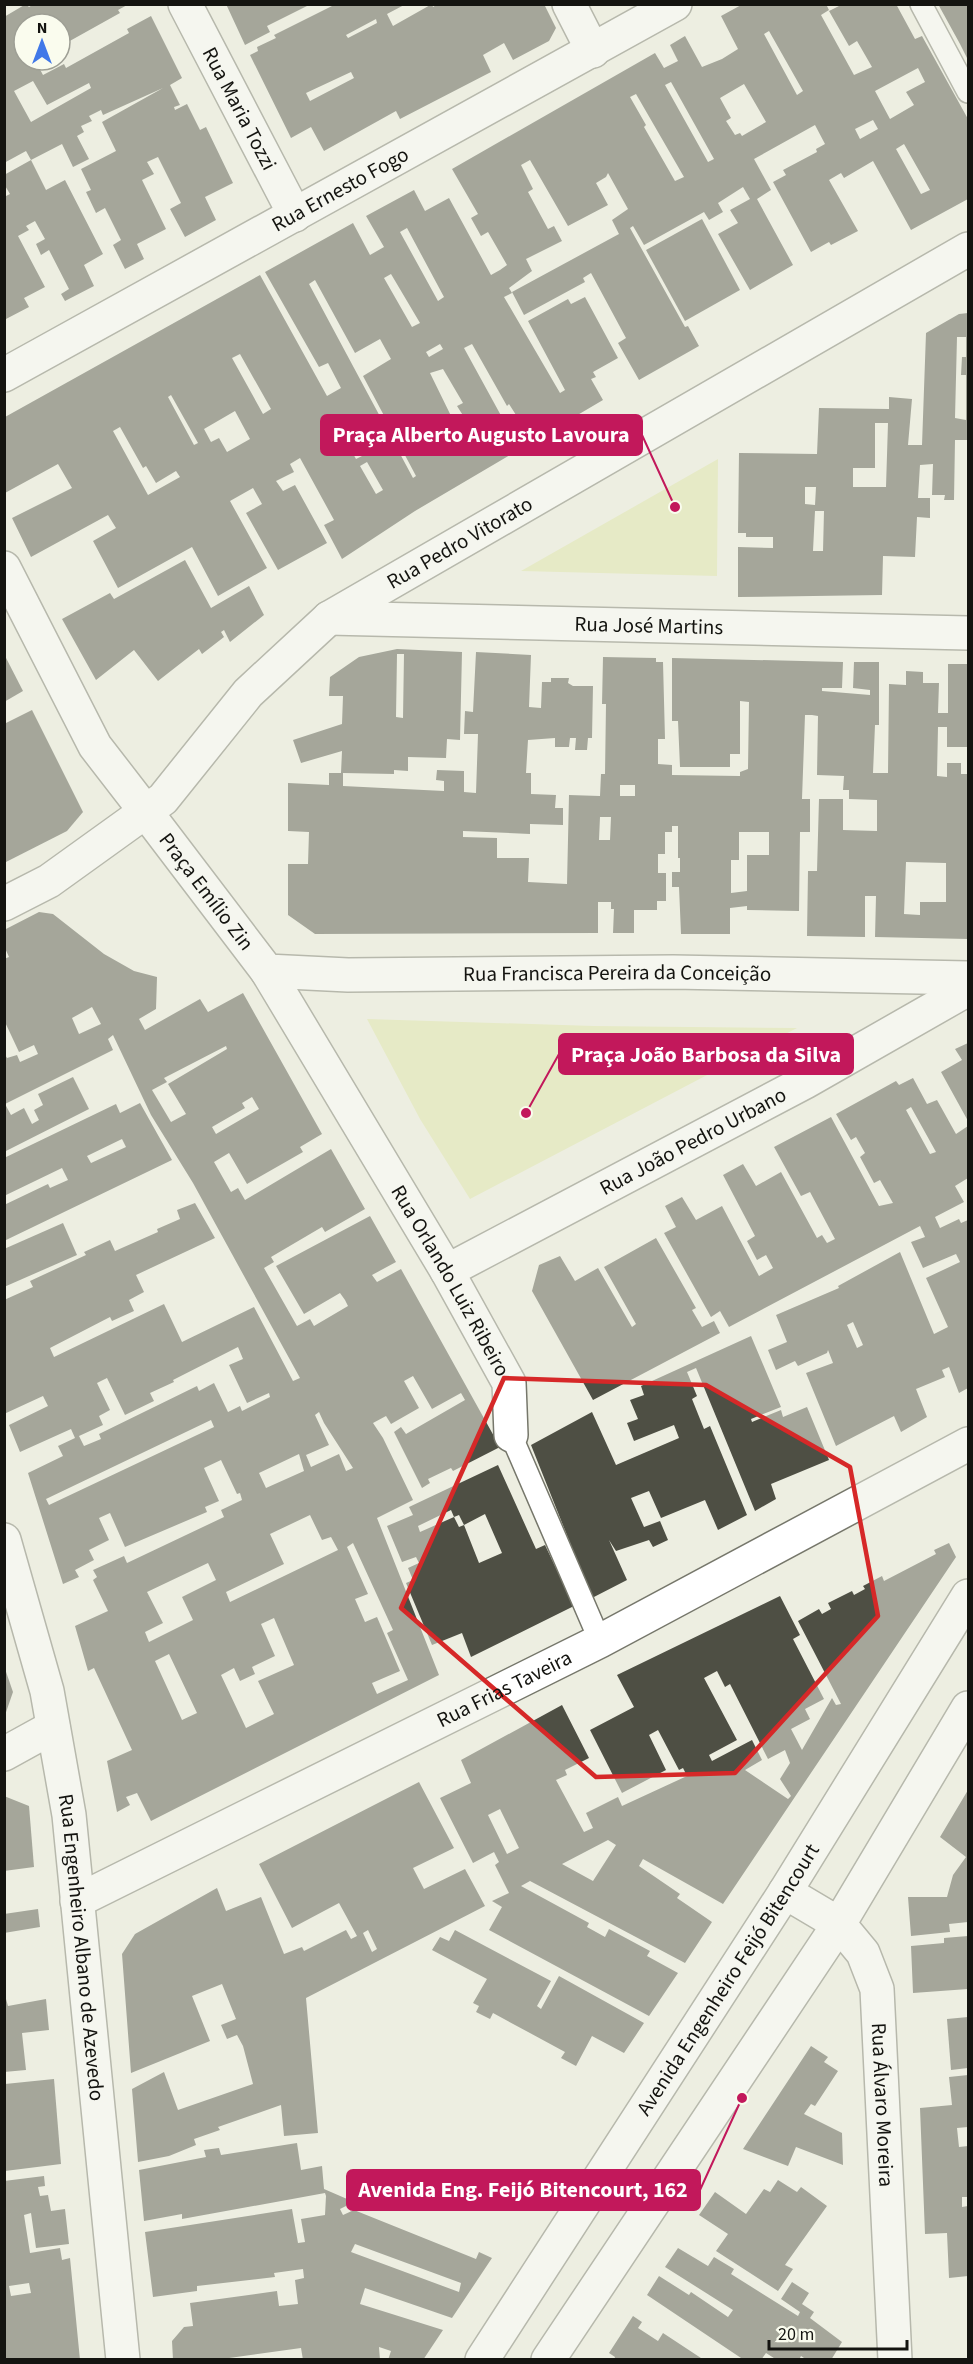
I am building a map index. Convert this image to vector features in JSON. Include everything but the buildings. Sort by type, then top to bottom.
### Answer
[{"type":"street","name":"Rua Maria Tozzi","points":[[185,4],[296,215]]},
{"type":"street","points":[[569,4],[593,51]]},
{"type":"street","name":"Rua Ernesto Fogo","points":[[4,375],[675,4]]},
{"type":"street","name":"Rua Pedro Vitorato","points":[[4,904],[49,881],[163,800],[248,693],[329,618],[969,249]]},
{"type":"street","name":"Praça Emílio Zin","points":[[4,568],[95,746],[267,971]]},
{"type":"street","name":"Rua José Martins","points":[[329,618],[969,633]]},
{"type":"street","name":"Rua Francisca Pereira da Conceição","points":[[267,971],[348,975],[673,972],[969,978]]},
{"type":"street","name":"Rua Orlando Luiz Ribeiro","points":[[267,971],[447,1272],[509,1383],[511,1436]]},
{"type":"street","name":"Rua João Pedro Urbano","points":[[447,1272],[805,1082],[969,989]]},
{"type":"street","name":"Rua Frias Taveira","points":[[76,1901],[600,1641],[925,1465],[969,1444]]},
{"type":"street","points":[[925,1465],[969,1471]]},
{"type":"street","name":"Rua Engenheiro Albano de Azevedo","points":[[4,1540],[47,1691],[69,1815],[123,2360]]},
{"type":"street","name":"Avenida Engenheiro Feijó Bitencourt","points":[[482,2360],[785,1892],[969,1596]]},
{"type":"street","points":[[548,2360],[839,1924],[969,1708]]},
{"type":"street","points":[[4,1754],[53,1727]]},
{"type":"street","name":"Rua Álvaro Moreira","points":[[785,1892],[839,1924],[862,1953],[877,1989],[895,2360]]},
{"type":"lane","points":[[921,4],[969,92]]},
{"type":"lane","name":"Rua Orlando Luiz Ribeiro","points":[[511,1436],[600,1641]]},
{"type":"highlighted area","points":[[504,1378],[706,1385],[850,1467],[878,1616],[735,1773],[596,1777],[401,1608]]},
{"type":"green space","points":[[718,459],[717,576],[521,571]]},
{"type":"green space","points":[[367,1019],[594,1026],[797,1028],[470,1199],[420,1119]]},
{"type":"place","name":"Praça Alberto Augusto Lavoura","points":[[675,507]]},
{"type":"place","name":"Praça João Barbosa da Silva","points":[[526,1113]]},
{"type":"place","name":"Avenida Eng. Feijó Bitencourt, 162","points":[[742,2098]]}]
